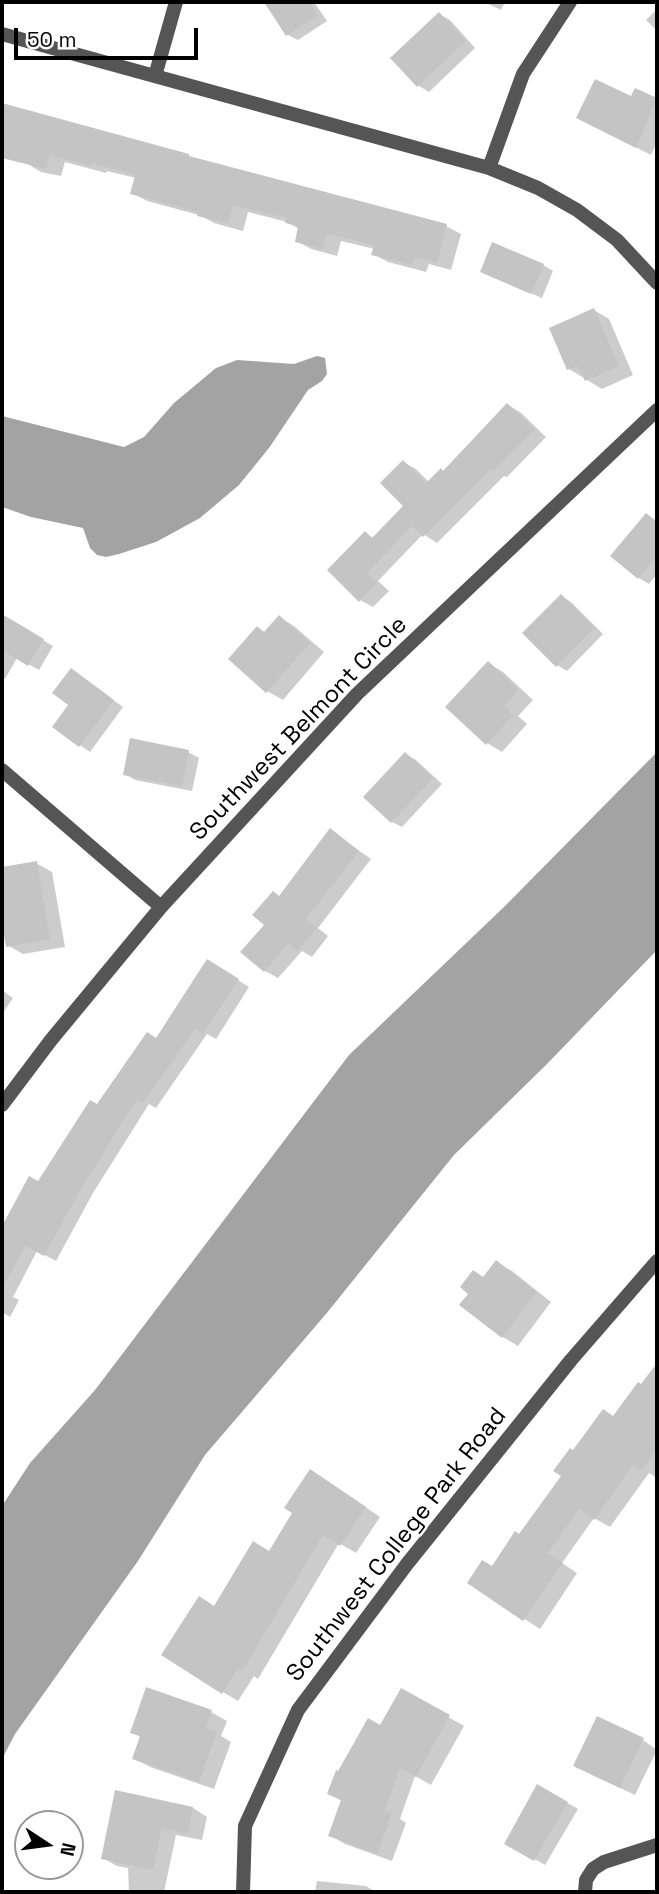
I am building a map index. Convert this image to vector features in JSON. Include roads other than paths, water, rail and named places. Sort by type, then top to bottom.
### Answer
[{"type":"street","points":[[155,76],[176,2]]},
{"type":"street","points":[[489,168],[523,74],[570,2]]},
{"type":"street","points":[[2,34],[489,168],[538,188],[577,210],[617,240],[657,283]]},
{"type":"street","name":"Southwest Belmont Circle","points":[[2,1105],[51,1040],[162,907],[357,694],[657,410]]},
{"type":"street","points":[[2,770],[162,907]]},
{"type":"street","name":"Southwest College Park Road","points":[[243,1892],[245,1826],[298,1710],[407,1564],[571,1360],[657,1261]]},
{"type":"street","points":[[584,1892],[586,1880],[593,1869],[604,1862],[657,1845]]}]
